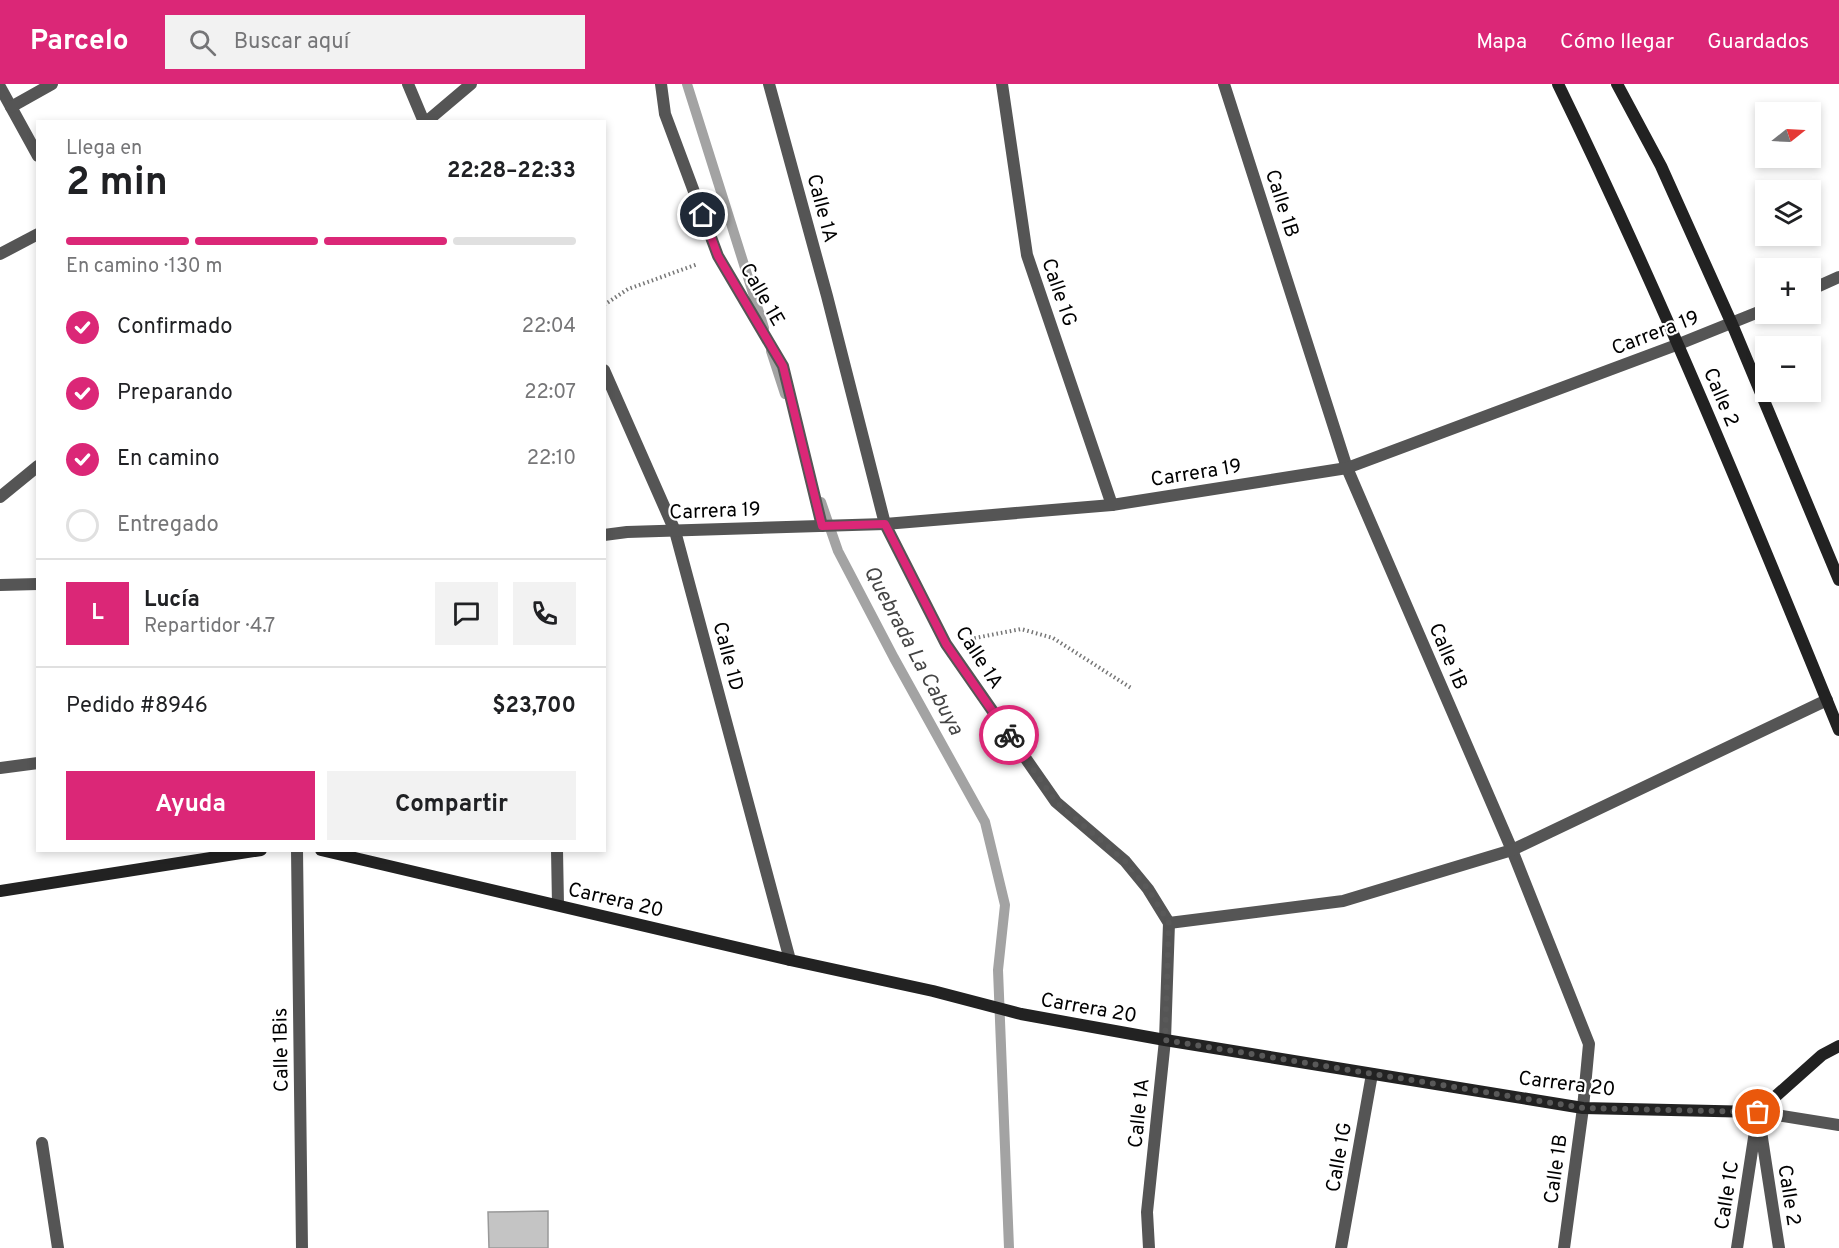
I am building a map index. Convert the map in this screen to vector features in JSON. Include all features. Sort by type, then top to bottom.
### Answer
[{"type":"street","points":[[11,107],[52,84]]},
{"type":"street","points":[[408,84],[424,120]]},
{"type":"street","points":[[427,120],[471,84]]},
{"type":"street","name":"Calle 1E","points":[[661,84],[665,114],[718,256],[783,366],[822,525]]},
{"type":"street","name":"Calle 1A","points":[[770,84],[885,524],[946,644],[1056,802],[1125,861],[1148,889],[1169,923],[1165,1040],[1147,1212],[1149,1248]]},
{"type":"street","name":"Calle 1G","points":[[1002,84],[1027,255],[1112,505]]},
{"type":"street","name":"Calle 1B","points":[[1224,84],[1347,468],[1512,850],[1589,1044],[1583,1108],[1564,1248]]},
{"type":"street","name":"Calle 2","points":[[1558,84],[1610,191],[1679,344],[1839,730]]},
{"type":"street","name":"Calle 2","points":[[1617,84],[1661,166],[1732,324],[1839,580]]},
{"type":"street","points":[[0,87],[36,152]]},
{"type":"street","points":[[0,254],[36,235]]},
{"type":"street","points":[[1821,285],[1839,277]]},
{"type":"street","name":"Carrera 19","points":[[606,535],[627,532],[885,524],[1112,505],[1347,468],[1755,314]]},
{"type":"street","name":"Calle 1D","points":[[606,375],[675,531],[790,960]]},
{"type":"street","points":[[0,497],[36,468]]},
{"type":"street","points":[[0,585],[36,584]]},
{"type":"street","points":[[1169,923],[1343,901],[1512,850],[1827,700]]},
{"type":"street","points":[[0,768],[36,763]]},
{"type":"street","points":[[0,891],[248,852]]},
{"type":"street","name":"Calle 1Bis","points":[[297,852],[302,1248]]},
{"type":"street","name":"Carrera 20","points":[[330,852],[790,960],[933,991],[1021,1014],[1165,1040],[1583,1108],[1758,1112]]},
{"type":"street","points":[[557,852],[558,905]]},
{"type":"street","points":[[1758,1112],[1822,1055],[1839,1046]]},
{"type":"street","name":"Calle 1G","points":[[1341,1248],[1372,1074]]},
{"type":"street","points":[[1758,1112],[1839,1125]]},
{"type":"street","name":"Calle 2","points":[[1758,1112],[1779,1248]]},
{"type":"street","name":"Calle 1C","points":[[1737,1248],[1758,1112]]},
{"type":"street","points":[[42,1143],[58,1248]]},
{"type":"path","points":[[606,304],[628,289],[718,256]]},
{"type":"path","points":[[946,644],[1021,629],[1053,638],[1131,688]]},
{"type":"building","points":[[548,1211],[548,1248],[489,1248],[488,1212]]},
{"type":"waterway","name":"Quebrada La Cabuya","points":[[687,84],[764,328]]},
{"type":"waterway","name":"Quebrada La Cabuya","points":[[771,351],[785,394]]},
{"type":"waterway","name":"Quebrada La Cabuya","points":[[821,502],[838,551],[985,822],[1005,905],[998,970],[1009,1248]]},
{"type":"way so far","points":[[1009,735],[1056,802],[1125,861],[1148,889],[1169,923],[1165,1040],[1583,1108],[1758,1112]]},
{"type":"route","points":[[703,215],[718,256],[783,366],[822,526],[885,524],[946,644],[1009,735]]}]
